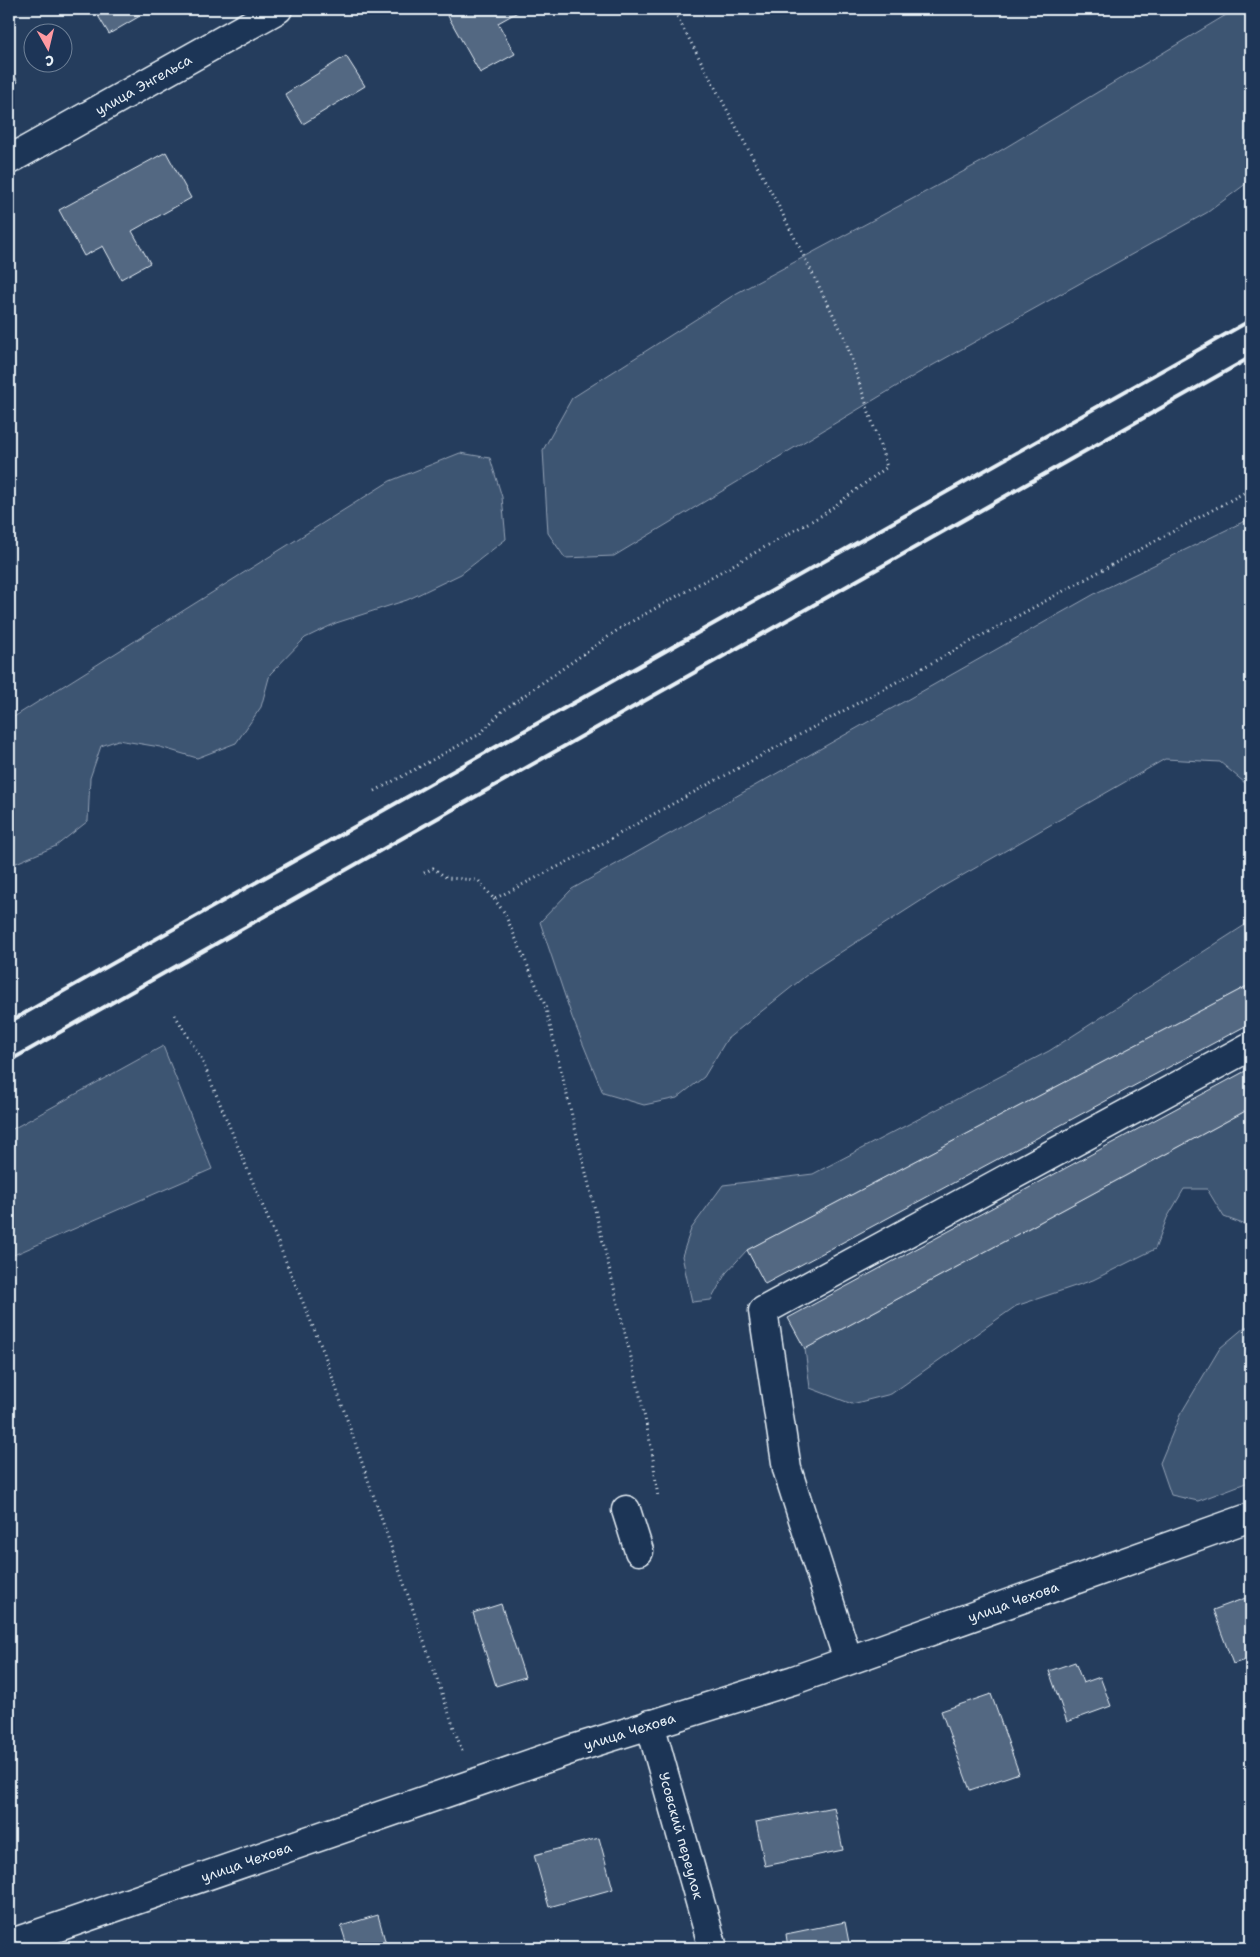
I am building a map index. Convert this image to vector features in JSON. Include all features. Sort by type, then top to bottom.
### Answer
[{"type":"street","name":"улица Энгельса","points":[[9,160],[278,9]]},
{"type":"street","points":[[848,1660],[787,1469],[763,1311],[1251,1046]]},
{"type":"street","points":[[626,1510],[638,1551]]},
{"type":"street","name":"улица Чехова","points":[[9,1944],[576,1748],[794,1680],[1251,1517]]},
{"type":"street","name":"Усовский переулок","points":[[650,1724],[713,1948]]},
{"type":"path","points":[[375,791],[480,734],[502,710],[622,627],[824,514],[887,467],[844,336],[778,205],[673,9]]},
{"type":"path","points":[[494,899],[591,850],[1251,489]]},
{"type":"path","points":[[424,873],[433,868],[447,878],[478,880],[504,912],[545,1005],[638,1386],[652,1451],[658,1499]]},
{"type":"path","points":[[175,1015],[201,1058],[324,1353],[465,1761]]},
{"type":"shaded area","points":[[1236,9],[1251,9],[1251,180],[1208,212],[917,374],[614,556],[565,558],[548,533],[543,450],[572,398],[737,293],[983,161]]},
{"type":"shaded area","points":[[460,453],[490,458],[502,497],[506,539],[461,574],[407,600],[336,623],[305,638],[270,674],[261,707],[236,743],[197,758],[160,747],[118,740],[101,746],[90,778],[88,821],[56,846],[9,866],[9,720],[390,481]]},
{"type":"shaded area","points":[[1251,518],[1251,788],[1220,762],[1165,759],[944,886],[813,970],[727,1039],[704,1077],[677,1098],[644,1105],[603,1093],[572,1017],[540,922],[572,889],[1098,592]]},
{"type":"shaded area","points":[[1251,910],[1251,984],[747,1250],[726,1273],[711,1300],[692,1302],[682,1256],[691,1229],[723,1185],[813,1174],[1049,1051],[1245,925]]},
{"type":"shaded area","points":[[163,1046],[212,1169],[9,1257],[9,1131]]},
{"type":"shaded area","points":[[1251,1108],[1251,1227],[1224,1217],[1207,1189],[1184,1189],[1167,1218],[1155,1249],[1093,1280],[1016,1306],[891,1394],[852,1404],[810,1388],[805,1349]]},
{"type":"shaded area","points":[[1245,1327],[1251,1327],[1251,1481],[1198,1501],[1171,1495],[1160,1463],[1180,1415],[1220,1348]]},
{"type":"building","points":[[94,9],[152,9],[109,34]]},
{"type":"building","points":[[444,9],[523,9],[498,23],[515,54],[480,73]]},
{"type":"building","points":[[346,56],[365,86],[303,124],[285,94]]},
{"type":"building","points":[[9,65],[18,82],[9,87]]},
{"type":"building","points":[[166,152],[191,198],[132,231],[150,263],[121,279],[103,246],[84,256],[59,210]]},
{"type":"building","points":[[1251,984],[1251,1023],[765,1284],[747,1250]]},
{"type":"building","points":[[1251,1068],[1251,1108],[805,1349],[788,1318]]},
{"type":"building","points":[[1251,1596],[1251,1658],[1233,1664],[1213,1610]]},
{"type":"building","points":[[501,1604],[525,1677],[496,1686],[473,1613]]},
{"type":"building","points":[[1075,1662],[1083,1683],[1100,1677],[1111,1706],[1067,1722],[1049,1671]]},
{"type":"building","points":[[991,1694],[1019,1773],[970,1790],[941,1711]]},
{"type":"building","points":[[834,1807],[843,1850],[765,1866],[756,1822]]},
{"type":"building","points":[[599,1838],[613,1889],[549,1907],[534,1855]]},
{"type":"building","points":[[378,1915],[387,1948],[348,1948],[341,1926]]},
{"type":"building","points":[[845,1922],[850,1948],[788,1948],[786,1934]]},
{"type":"railway","points":[[9,1022],[1251,320]]},
{"type":"railway","points":[[9,1061],[1251,357]]}]
